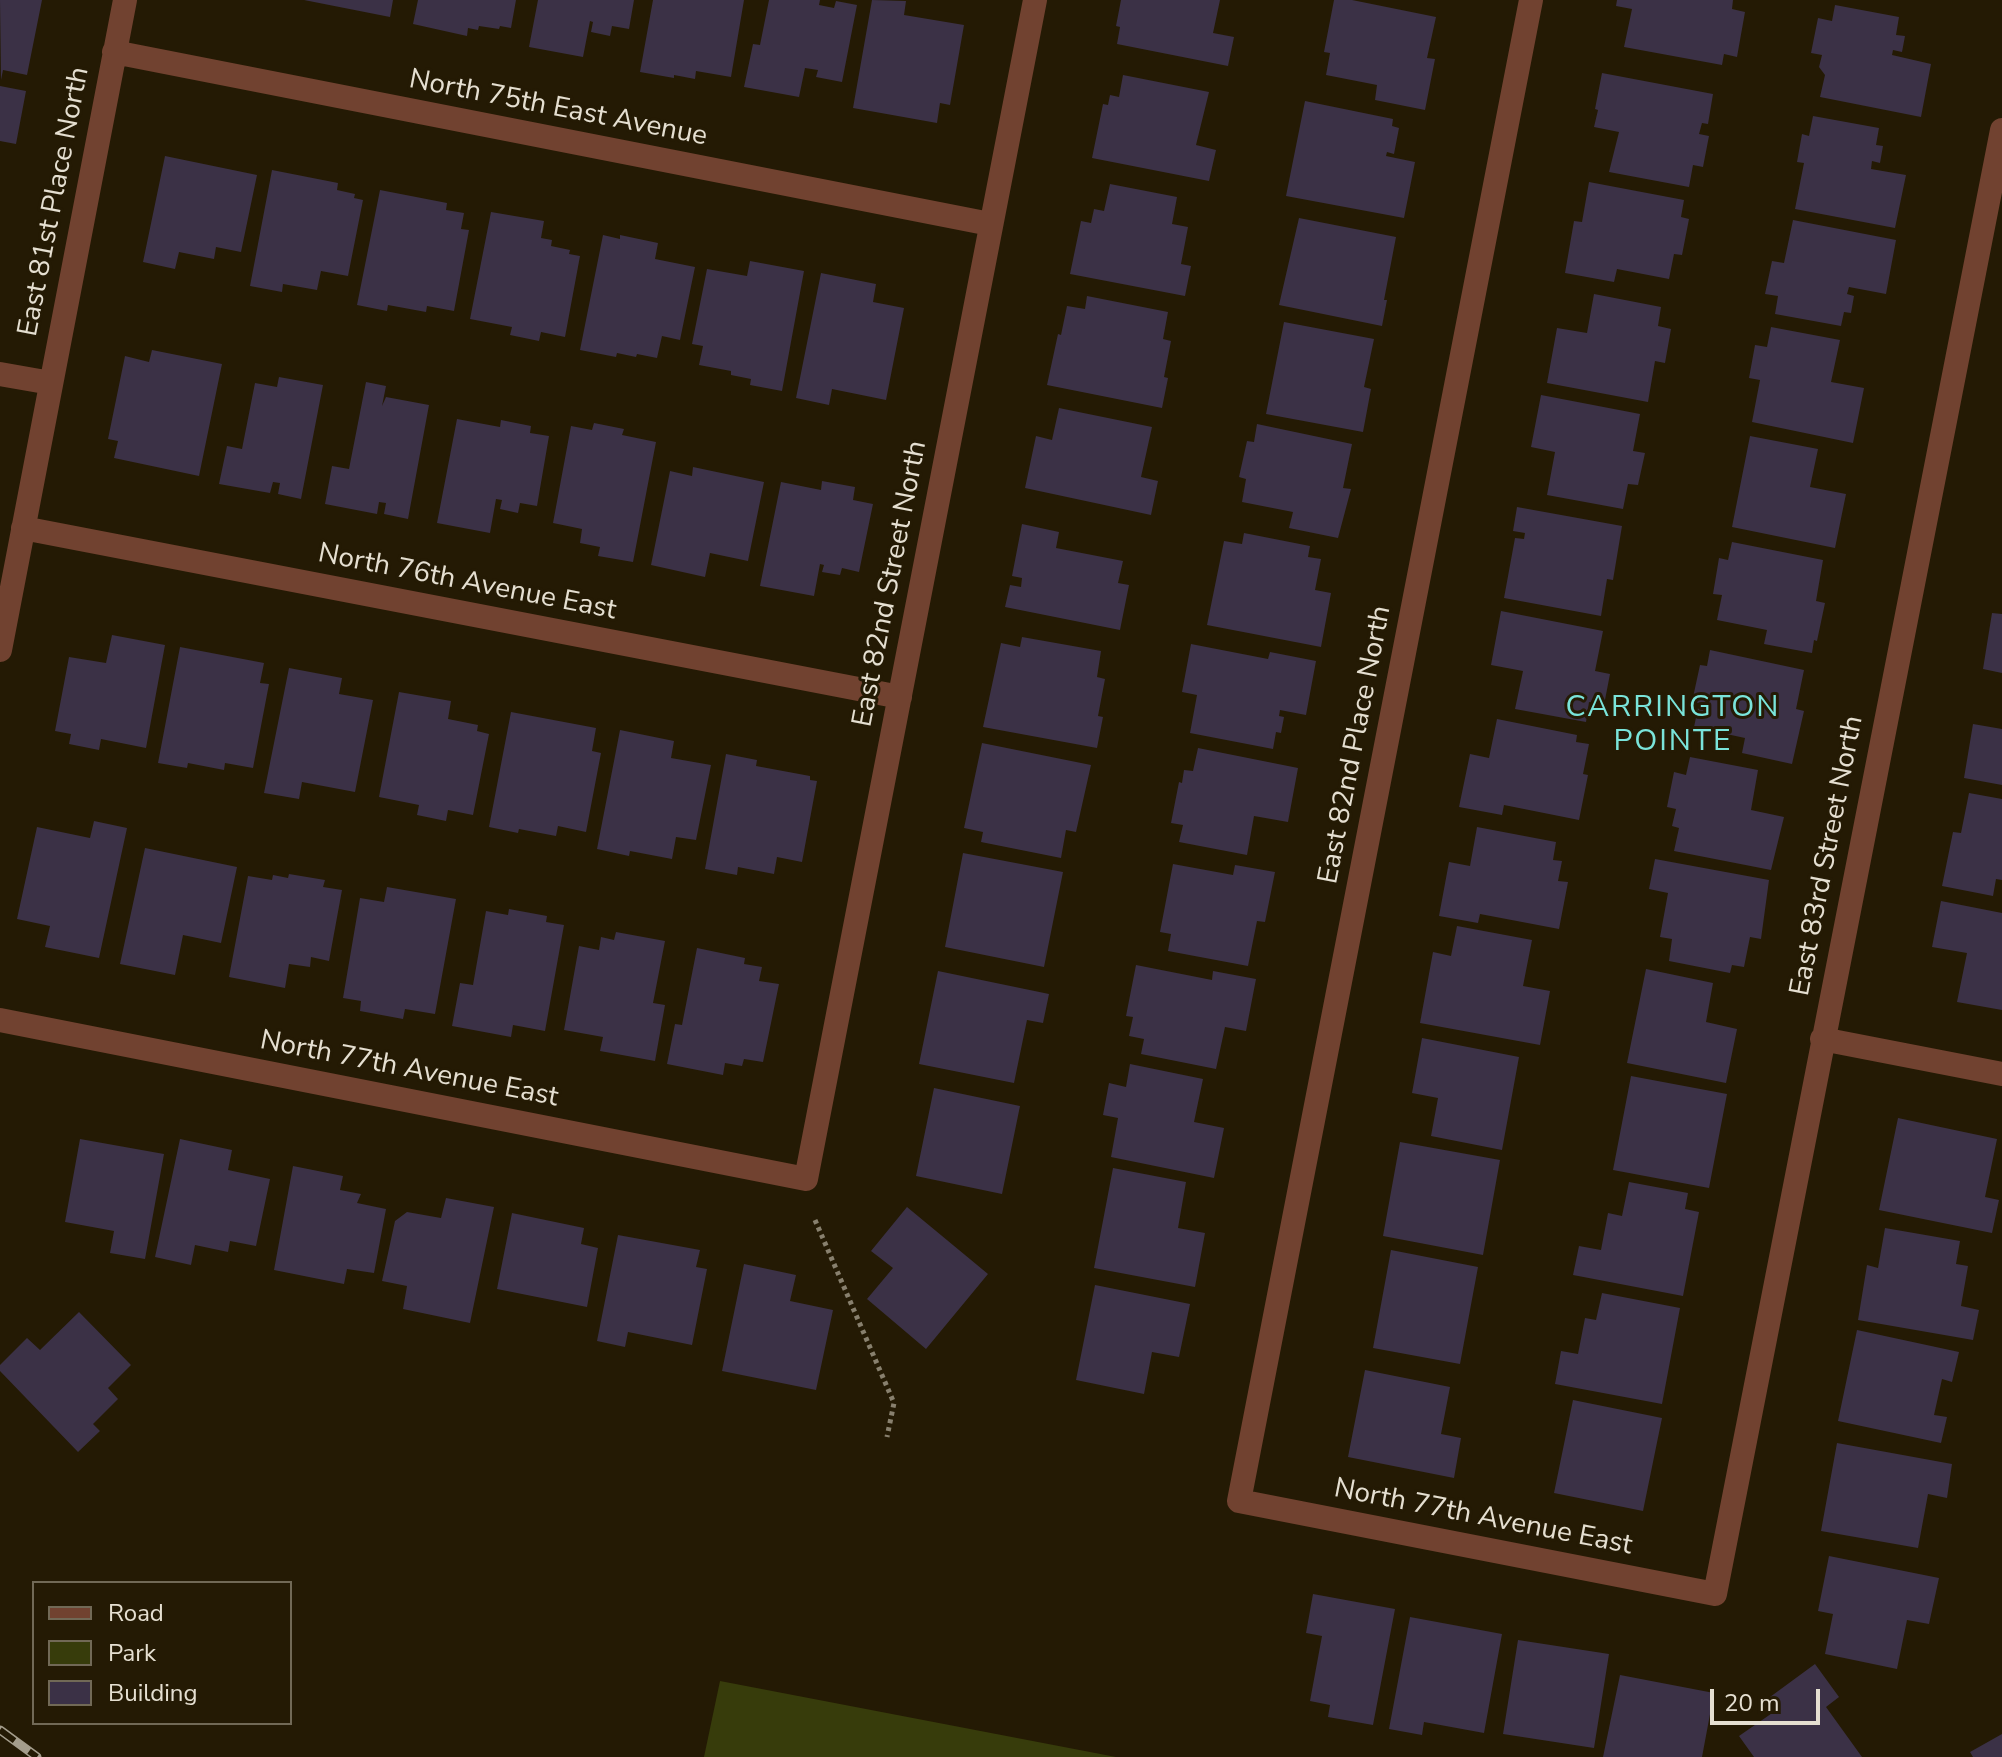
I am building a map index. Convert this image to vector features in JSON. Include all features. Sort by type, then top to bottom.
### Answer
[{"type":"street","name":"East 81st Place North","points":[[0,650],[125,0]]},
{"type":"street","name":"East 82nd Street North","points":[[806,1179],[1035,0]]},
{"type":"street","name":"East 82nd Place North","points":[[1239,1501],[1531,0]]},
{"type":"street","name":"North 75th East Avenue","points":[[114,52],[990,224]]},
{"type":"street","name":"East 83rd Street North","points":[[1715,1594],[2002,130]]},
{"type":"street","points":[[0,374],[51,383]]},
{"type":"street","name":"North 76th Avenue East","points":[[23,528],[900,697]]},
{"type":"street","name":"North 77th Avenue East","points":[[0,1020],[806,1179]]},
{"type":"street","points":[[1822,1039],[2002,1074]]},
{"type":"street","name":"North 77th Avenue East","points":[[1239,1501],[1715,1594]]},
{"type":"path","points":[[815,1220],[894,1403],[887,1437]]},
{"type":"green space","points":[[720,1681],[1116,1757],[704,1757]]},
{"type":"building","points":[[0,0],[42,0],[27,75],[3,70],[1,80]]},
{"type":"building","points":[[304,0],[393,0],[390,17]]},
{"type":"building","points":[[418,0],[516,0],[511,28],[468,28],[467,36],[413,24]]},
{"type":"building","points":[[538,0],[634,0],[629,29],[612,26],[610,36],[591,32],[593,22],[590,21],[583,57],[529,47]]},
{"type":"building","points":[[653,0],[744,0],[731,77],[696,71],[695,79],[674,75],[674,78],[640,72]]},
{"type":"building","points":[[769,0],[820,0],[819,5],[834,8],[836,1],[857,5],[842,82],[816,77],[818,70],[805,68],[799,97],[744,87],[753,44],[760,45]]},
{"type":"building","points":[[872,0],[906,1],[904,15],[964,25],[950,105],[940,103],[937,123],[853,108]]},
{"type":"building","points":[[1121,0],[1220,0],[1213,33],[1234,37],[1228,66],[1117,44],[1120,27],[1116,26]]},
{"type":"building","points":[[1334,0],[1352,0],[1436,17],[1427,58],[1435,59],[1425,110],[1375,100],[1377,85],[1326,75],[1330,53],[1324,52]]},
{"type":"building","points":[[1617,0],[1733,0],[1732,9],[1745,12],[1737,57],[1724,54],[1722,65],[1624,47],[1632,9],[1616,6]]},
{"type":"building","points":[[1835,5],[1899,17],[1896,35],[1905,36],[1902,52],[1893,50],[1892,55],[1931,64],[1921,117],[1820,97],[1825,75],[1819,67],[1822,55],[1811,53],[1818,18],[1832,21]]},
{"type":"building","points":[[1602,73],[1713,94],[1708,124],[1702,123],[1699,134],[1709,136],[1703,167],[1693,165],[1689,187],[1609,172],[1619,132],[1594,127]]},
{"type":"building","points":[[1123,75],[1209,92],[1196,145],[1216,150],[1209,181],[1092,158],[1103,104],[1108,105],[1110,95],[1119,97]]},
{"type":"building","points":[[0,86],[26,91],[16,144],[0,141]]},
{"type":"building","points":[[1305,101],[1393,119],[1392,126],[1399,128],[1394,154],[1387,152],[1386,156],[1415,162],[1404,218],[1286,196]]},
{"type":"building","points":[[1813,116],[1879,128],[1876,145],[1883,146],[1880,163],[1872,161],[1871,169],[1906,175],[1895,228],[1795,209],[1804,163],[1797,162],[1802,134],[1809,136]]},
{"type":"building","points":[[165,156],[257,175],[241,252],[216,247],[214,259],[179,252],[175,269],[143,262]]},
{"type":"building","points":[[272,170],[338,183],[337,190],[355,194],[354,198],[363,200],[348,276],[321,271],[317,290],[283,284],[282,292],[250,286]]},
{"type":"building","points":[[1589,182],[1684,200],[1681,217],[1689,219],[1682,255],[1674,254],[1669,279],[1617,269],[1614,282],[1565,273],[1574,221],[1582,222]]},
{"type":"building","points":[[1110,184],[1177,197],[1172,224],[1188,227],[1181,264],[1191,266],[1185,296],[1070,274],[1081,221],[1091,223],[1094,209],[1104,211]]},
{"type":"building","points":[[380,190],[447,203],[446,210],[464,213],[461,229],[469,230],[454,311],[427,306],[426,312],[388,305],[387,311],[357,305]]},
{"type":"building","points":[[491,212],[544,221],[541,238],[552,240],[551,246],[570,250],[569,254],[580,256],[565,337],[541,332],[539,341],[510,335],[512,327],[470,319]]},
{"type":"building","points":[[1299,218],[1396,237],[1382,326],[1279,305]]},
{"type":"building","points":[[1793,220],[1896,240],[1886,294],[1849,287],[1847,294],[1854,296],[1851,313],[1844,312],[1841,326],[1775,314],[1778,296],[1765,294],[1772,261],[1784,263]]},
{"type":"building","points":[[603,235],[620,239],[620,235],[658,243],[655,259],[695,267],[680,340],[662,336],[657,358],[617,353],[616,357],[580,350]]},
{"type":"building","points":[[750,261],[804,271],[782,391],[750,385],[751,379],[731,375],[731,371],[699,365],[703,346],[692,344],[707,269],[747,276]]},
{"type":"building","points":[[821,273],[876,284],[873,302],[904,308],[886,400],[832,389],[829,405],[796,398]]},
{"type":"building","points":[[1594,294],[1661,307],[1658,326],[1671,329],[1665,363],[1655,361],[1648,402],[1547,383],[1557,328],[1587,333]]},
{"type":"building","points":[[1087,296],[1168,312],[1163,339],[1171,341],[1162,408],[1047,385],[1067,306],[1085,309]]},
{"type":"building","points":[[1284,322],[1374,339],[1364,387],[1371,389],[1363,432],[1266,414]]},
{"type":"building","points":[[1771,327],[1840,340],[1831,382],[1864,388],[1853,443],[1752,422],[1760,380],[1749,378],[1755,345],[1767,347]]},
{"type":"building","points":[[152,350],[222,364],[199,476],[114,458],[118,441],[108,439],[125,356],[149,362]]},
{"type":"building","points":[[279,377],[323,385],[301,499],[278,494],[280,483],[273,482],[270,493],[219,484],[227,446],[242,449],[255,383],[277,387]]},
{"type":"building","points":[[366,382],[386,386],[382,406],[386,397],[429,405],[408,519],[384,514],[386,503],[379,502],[377,514],[325,504],[332,466],[349,469]]},
{"type":"building","points":[[1541,395],[1640,414],[1633,451],[1645,453],[1638,485],[1628,484],[1623,509],[1547,495],[1555,452],[1531,447]]},
{"type":"building","points":[[1059,408],[1152,427],[1141,477],[1158,481],[1151,515],[1025,488],[1036,436],[1052,440]]},
{"type":"building","points":[[457,419],[500,427],[501,420],[531,426],[530,433],[549,436],[537,506],[520,503],[518,513],[500,509],[502,500],[496,499],[490,533],[437,523]]},
{"type":"building","points":[[594,423],[624,429],[622,435],[656,442],[633,562],[598,556],[600,547],[580,543],[582,529],[553,523],[571,426],[592,430]]},
{"type":"building","points":[[1257,424],[1352,444],[1343,488],[1351,489],[1338,538],[1289,528],[1293,512],[1242,502],[1246,479],[1239,477],[1247,441],[1254,442]]},
{"type":"building","points":[[1750,436],[1818,449],[1810,487],[1846,494],[1835,548],[1732,527]]},
{"type":"building","points":[[693,467],[764,482],[748,561],[710,553],[705,577],[651,565],[670,471],[692,476]]},
{"type":"building","points":[[822,481],[855,487],[853,500],[873,504],[859,572],[842,568],[840,575],[822,572],[824,565],[820,564],[814,596],[760,586],[781,482],[821,490]]},
{"type":"building","points":[[1517,507],[1622,526],[1613,580],[1607,579],[1601,616],[1504,598],[1515,538],[1524,539],[1525,533],[1513,531]]},
{"type":"building","points":[[1022,524],[1059,532],[1056,548],[1123,561],[1118,583],[1129,585],[1120,630],[1005,607],[1010,585],[1021,587],[1022,578],[1012,576]]},
{"type":"building","points":[[1244,533],[1310,546],[1308,557],[1321,559],[1315,590],[1331,593],[1321,647],[1207,625],[1224,541],[1242,544]]},
{"type":"building","points":[[1732,542],[1823,560],[1816,601],[1825,603],[1812,653],[1764,644],[1767,630],[1717,620],[1722,595],[1713,594],[1719,558],[1728,560]]},
{"type":"building","points":[[1501,611],[1603,631],[1595,671],[1610,674],[1604,705],[1589,702],[1586,722],[1515,709],[1523,671],[1491,665]]},
{"type":"building","points":[[1992,613],[2002,614],[2002,673],[1983,669]]},
{"type":"building","points":[[112,635],[165,645],[146,748],[101,739],[99,750],[69,744],[71,734],[55,731],[69,657],[106,663]]},
{"type":"building","points":[[1022,637],[1101,651],[1097,677],[1105,679],[1098,716],[1103,717],[1097,748],[983,727],[1001,643],[1020,647]]},
{"type":"building","points":[[1191,644],[1268,659],[1270,652],[1316,661],[1306,715],[1280,710],[1279,716],[1284,717],[1281,733],[1276,732],[1273,749],[1190,733],[1197,695],[1182,692]]},
{"type":"building","points":[[180,647],[264,663],[260,683],[269,684],[253,768],[225,763],[224,770],[188,763],[187,768],[158,763]]},
{"type":"building","points":[[1710,650],[1804,670],[1796,709],[1804,711],[1792,764],[1742,753],[1745,738],[1694,727],[1699,703],[1692,702],[1700,665],[1707,666]]},
{"type":"building","points":[[289,668],[342,678],[339,694],[373,700],[355,792],[302,782],[299,799],[264,793]]},
{"type":"building","points":[[399,692],[451,701],[448,719],[478,725],[477,731],[489,734],[473,815],[448,810],[446,821],[417,815],[419,805],[379,797]]},
{"type":"building","points":[[511,712],[596,728],[592,751],[601,753],[586,832],[558,826],[556,836],[489,827]]},
{"type":"building","points":[[1497,719],[1577,735],[1576,742],[1589,744],[1583,774],[1588,775],[1579,820],[1504,805],[1502,815],[1459,807],[1470,754],[1489,758]]},
{"type":"building","points":[[1973,724],[2002,729],[2002,785],[1964,778]]},
{"type":"building","points":[[620,730],[674,741],[671,758],[711,765],[696,840],[676,837],[672,859],[630,851],[629,856],[597,849]]},
{"type":"building","points":[[982,743],[1091,765],[1076,832],[1066,830],[1061,858],[981,842],[983,832],[964,828]]},
{"type":"building","points":[[1198,748],[1298,768],[1288,822],[1254,816],[1247,855],[1179,842],[1183,825],[1171,823],[1179,782],[1182,783],[1184,770],[1193,771]]},
{"type":"building","points":[[726,754],[757,760],[756,766],[810,776],[810,780],[817,781],[802,862],[777,857],[774,874],[738,867],[737,875],[705,869]]},
{"type":"building","points":[[1690,757],[1758,770],[1751,810],[1784,817],[1771,870],[1674,851],[1679,828],[1672,826],[1676,809],[1667,807],[1674,772],[1686,775]]},
{"type":"building","points":[[1969,793],[2002,799],[2002,880],[1996,879],[1993,896],[1942,886],[1953,832],[1961,833]]},
{"type":"building","points":[[94,821],[127,828],[99,958],[45,947],[50,926],[17,919],[37,827],[90,838]]},
{"type":"building","points":[[1477,827],[1556,842],[1553,860],[1562,861],[1558,881],[1568,882],[1559,929],[1480,914],[1478,923],[1439,916],[1449,862],[1470,866]]},
{"type":"building","points":[[145,848],[237,867],[221,943],[183,935],[175,975],[120,964]]},
{"type":"building","points":[[963,853],[1063,872],[1044,967],[945,947]]},
{"type":"building","points":[[1655,859],[1769,880],[1761,939],[1750,937],[1744,967],[1732,965],[1730,973],[1669,961],[1672,939],[1660,937],[1668,893],[1649,889]]},
{"type":"building","points":[[1173,864],[1233,875],[1235,865],[1275,872],[1265,922],[1257,921],[1248,966],[1168,951],[1171,934],[1160,932]]},
{"type":"building","points":[[289,874],[325,880],[323,887],[342,890],[329,961],[311,957],[310,967],[289,964],[285,988],[229,977],[248,876],[272,880],[273,875],[288,878]]},
{"type":"building","points":[[387,887],[456,899],[435,1014],[405,1009],[403,1019],[360,1011],[361,1001],[343,998],[360,898],[384,902]]},
{"type":"building","points":[[1941,901],[2002,913],[2002,1010],[1957,1002],[1967,953],[1932,947]]},
{"type":"building","points":[[509,909],[547,916],[546,922],[564,925],[545,1031],[513,1025],[511,1037],[452,1026],[460,983],[473,985],[486,911],[508,915]]},
{"type":"building","points":[[1457,926],[1532,940],[1523,986],[1550,991],[1540,1045],[1420,1023],[1433,952],[1451,956]]},
{"type":"building","points":[[616,932],[665,941],[653,1003],[665,1005],[655,1061],[600,1051],[603,1037],[564,1030],[579,946],[599,950],[601,937],[614,940]]},
{"type":"building","points":[[697,948],[745,958],[744,964],[762,967],[759,981],[779,984],[763,1062],[744,1059],[742,1066],[725,1063],[723,1075],[667,1064],[675,1024],[682,1025]]},
{"type":"building","points":[[1136,965],[1212,980],[1213,971],[1256,979],[1246,1031],[1225,1027],[1216,1069],[1141,1054],[1144,1039],[1129,1036],[1133,1017],[1126,1016]]},
{"type":"building","points":[[1646,969],[1713,983],[1706,1022],[1737,1029],[1726,1083],[1627,1063]]},
{"type":"building","points":[[938,971],[1049,994],[1043,1023],[1027,1020],[1014,1083],[919,1064]]},
{"type":"building","points":[[1422,1038],[1519,1057],[1502,1150],[1431,1136],[1438,1098],[1412,1093]]},
{"type":"building","points":[[1130,1064],[1203,1079],[1194,1122],[1224,1128],[1214,1178],[1111,1157],[1118,1118],[1103,1115],[1109,1083],[1126,1087]]},
{"type":"building","points":[[1631,1076],[1727,1094],[1709,1188],[1613,1170]]},
{"type":"building","points":[[934,1088],[1020,1106],[1002,1194],[916,1176]]},
{"type":"building","points":[[1898,1118],[1997,1139],[1985,1197],[1999,1200],[1992,1233],[1879,1210]]},
{"type":"building","points":[[80,1139],[164,1154],[145,1259],[110,1253],[114,1231],[65,1222]]},
{"type":"building","points":[[180,1139],[232,1150],[228,1170],[270,1179],[256,1246],[230,1241],[228,1252],[195,1245],[191,1265],[155,1257]]},
{"type":"building","points":[[1400,1142],[1500,1160],[1483,1255],[1383,1236]]},
{"type":"building","points":[[293,1166],[343,1176],[340,1190],[361,1194],[357,1203],[386,1209],[374,1273],[347,1269],[344,1284],[274,1270]]},
{"type":"building","points":[[1113,1168],[1186,1182],[1178,1228],[1205,1233],[1195,1287],[1094,1268]]},
{"type":"building","points":[[1629,1182],[1688,1193],[1685,1209],[1699,1212],[1683,1296],[1573,1275],[1579,1246],[1601,1250],[1608,1213],[1622,1216]]},
{"type":"building","points":[[446,1198],[494,1207],[470,1323],[403,1309],[407,1286],[382,1281],[395,1221],[407,1212],[441,1218]]},
{"type":"building","points":[[907,1207],[988,1274],[926,1349],[867,1299],[893,1268],[871,1251]]},
{"type":"building","points":[[512,1213],[584,1228],[581,1244],[598,1248],[587,1307],[497,1289]]},
{"type":"building","points":[[1885,1228],[1960,1241],[1956,1264],[1968,1266],[1961,1306],[1979,1310],[1973,1340],[1858,1320],[1867,1265],[1878,1268]]},
{"type":"building","points":[[618,1235],[700,1250],[696,1267],[707,1269],[692,1345],[628,1332],[625,1347],[597,1341]]},
{"type":"building","points":[[1391,1250],[1478,1267],[1460,1364],[1373,1348]]},
{"type":"building","points":[[744,1264],[796,1275],[790,1301],[833,1310],[816,1390],[722,1371]]},
{"type":"building","points":[[1095,1285],[1190,1304],[1179,1357],[1152,1352],[1144,1394],[1076,1380]]},
{"type":"building","points":[[1602,1293],[1680,1308],[1662,1404],[1555,1384],[1561,1351],[1578,1354],[1585,1318],[1596,1320]]},
{"type":"building","points":[[79,1312],[131,1365],[108,1388],[118,1399],[93,1424],[100,1431],[78,1452],[0,1371],[0,1365],[27,1338],[40,1350]]},
{"type":"building","points":[[1857,1330],[1959,1352],[1952,1382],[1942,1379],[1934,1415],[1947,1417],[1941,1443],[1838,1421]]},
{"type":"building","points":[[1365,1370],[1450,1387],[1441,1434],[1461,1438],[1454,1478],[1348,1457]]},
{"type":"building","points":[[1573,1400],[1662,1418],[1643,1511],[1554,1493]]},
{"type":"building","points":[[1837,1443],[1952,1464],[1947,1498],[1928,1494],[1918,1548],[1821,1531]]},
{"type":"building","points":[[1829,1556],[1939,1578],[1929,1624],[1907,1620],[1897,1669],[1825,1654],[1833,1614],[1818,1611]]},
{"type":"building","points":[[1313,1594],[1395,1609],[1373,1725],[1328,1717],[1330,1705],[1310,1701],[1322,1636],[1306,1633]]},
{"type":"building","points":[[1410,1617],[1502,1634],[1484,1733],[1424,1722],[1422,1735],[1389,1729]]},
{"type":"building","points":[[1518,1640],[1609,1654],[1594,1748],[1503,1734]]},
{"type":"building","points":[[1815,1664],[1839,1697],[1826,1707],[1862,1757],[1754,1757],[1739,1736],[1778,1709],[1770,1697]]},
{"type":"building","points":[[1620,1675],[1714,1693],[1702,1757],[1603,1757]]},
{"type":"building","points":[[2002,1734],[2002,1757],[1973,1757],[1970,1752]]},
{"type":"railway","points":[[0,1730],[37,1757]]},
{"type":"district","name":"CARRINGTON POINTE","points":[[1673,726]]}]
